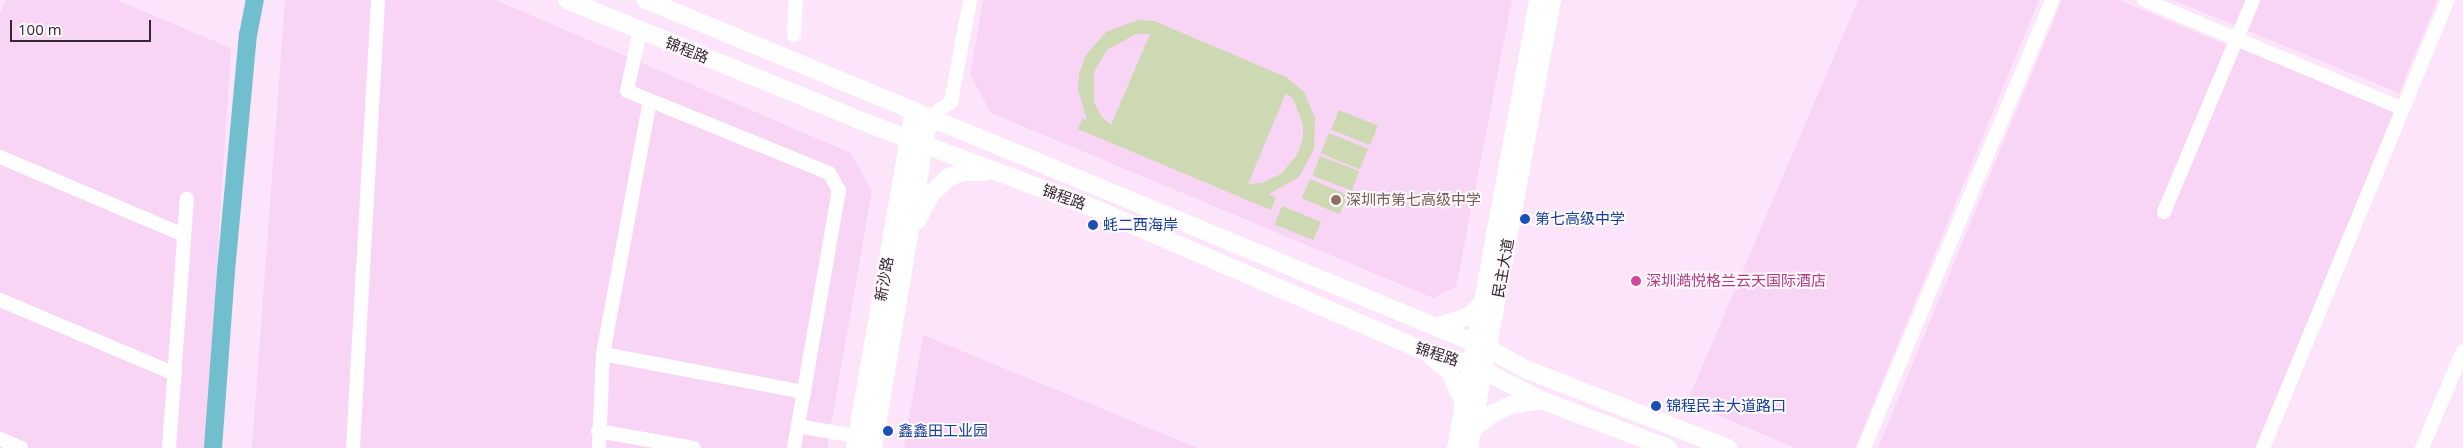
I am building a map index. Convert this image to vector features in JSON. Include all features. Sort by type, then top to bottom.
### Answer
[{"type":"main road","name":"锦程路","points":[[567,0],[872,125],[917,141],[992,172],[1096,209],[1424,351],[1477,367],[1541,400],[1668,448]]},
{"type":"main road","name":"锦程路","points":[[646,0],[1481,345],[1525,369],[1728,448]]},
{"type":"main road","name":"民主大道","points":[[1489,309],[1538,0]]},
{"type":"main road","name":"民主大道","points":[[1469,448],[1473,429],[1477,367],[1481,345],[1552,0]]},
{"type":"main road","name":"新沙路","points":[[873,444],[908,240],[917,141],[922,114]]},
{"type":"main road","points":[[872,125],[888,139],[897,157],[900,188]]},
{"type":"main road","name":"新沙路","points":[[856,442],[900,188],[917,141]]},
{"type":"main road","points":[[908,240],[931,194],[949,177],[964,172],[992,172]]},
{"type":"main road","points":[[1437,327],[1489,309],[1504,344],[1525,369]]},
{"type":"main road","points":[[1424,351],[1450,372],[1464,404]]},
{"type":"main road","name":"民主大道","points":[[1456,448],[1464,404],[1477,367]]},
{"type":"main road","points":[[1473,429],[1493,412],[1511,405],[1541,400]]},
{"type":"street","points":[[353,448],[378,0]]},
{"type":"street","points":[[794,35],[796,0]]},
{"type":"street","points":[[922,114],[951,102],[970,0]]},
{"type":"street","points":[[1864,448],[2052,0]]},
{"type":"street","points":[[2144,0],[2403,109]]},
{"type":"street","points":[[2164,212],[2253,0]]},
{"type":"street","points":[[2262,448],[2448,0]]},
{"type":"street","points":[[640,30],[627,91],[829,173],[839,190],[794,448]]},
{"type":"street","points":[[599,448],[598,431],[602,354],[650,101]]},
{"type":"street","points":[[0,157],[184,235]]},
{"type":"street","points":[[168,448],[187,199]]},
{"type":"street","points":[[0,300],[175,374]]},
{"type":"street","points":[[2422,448],[2463,351]]},
{"type":"street","points":[[602,354],[804,392]]},
{"type":"street","points":[[798,426],[856,442],[873,444]]},
{"type":"street","points":[[598,431],[694,448]]},
{"type":"street","points":[[0,439],[20,448]]},
{"type":"shaded area","points":[[6,0],[117,0],[231,48],[205,448],[0,448],[0,14]]},
{"type":"shaded area","points":[[285,0],[495,0],[851,153],[872,191],[827,448],[252,448]]},
{"type":"shaded area","name":"深圳市第七高级中学","points":[[983,0],[1512,0],[1456,287],[1433,298],[991,113],[970,75]]},
{"type":"shaded area","points":[[1858,0],[2039,0],[1855,448],[1795,448],[1687,402]]},
{"type":"shaded area","points":[[2062,0],[2119,0],[2227,45],[2160,205],[2204,223],[2170,208],[2238,44],[2398,110],[2256,448],[1878,448]]},
{"type":"shaded area","points":[[2173,0],[2437,0],[2399,93]]},
{"type":"shaded area","points":[[923,335],[1198,448],[904,448]]},
{"type":"green space","points":[[1138,20],[1154,21],[1286,77],[1304,92],[1315,118],[1314,149],[1299,177],[1269,194],[1276,198],[1271,210],[1078,129],[1082,119],[1087,120],[1078,90],[1079,74],[1086,55],[1106,32]],"holes":[[[1136,34],[1150,34],[1111,125],[1101,116],[1094,102],[1094,72],[1107,50]],[[1286,93],[1293,99],[1303,124],[1303,138],[1297,155],[1281,174],[1262,183],[1248,184]]]},
{"type":"green space","points":[[1339,110],[1378,126],[1370,145],[1331,129]]},
{"type":"green space","points":[[1329,133],[1368,149],[1360,169],[1321,153]]},
{"type":"green space","points":[[1320,156],[1359,171],[1352,191],[1312,176]]},
{"type":"green space","points":[[1310,179],[1348,195],[1340,214],[1302,198]]},
{"type":"green space","points":[[1282,206],[1321,222],[1313,240],[1275,225]]},
{"type":"waterway","points":[[213,448],[226,271],[248,35],[255,0]]},
{"type":"place","name":"深圳市第七高级中学","points":[[1336,200]]},
{"type":"place","name":"第七高级中学","points":[[1525,219]]},
{"type":"place","name":"蚝二西海岸","points":[[1093,225]]},
{"type":"place","name":"深圳澔悦格兰云天国际酒店","points":[[1636,281]]},
{"type":"place","name":"锦程民主大道路口","points":[[1656,406]]},
{"type":"place","name":"鑫鑫田工业园","points":[[888,431]]}]
